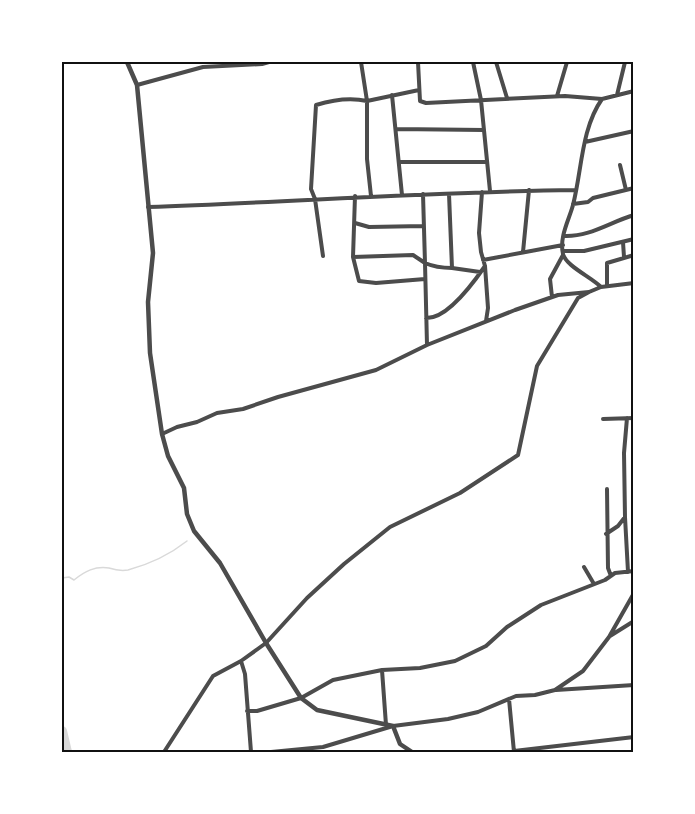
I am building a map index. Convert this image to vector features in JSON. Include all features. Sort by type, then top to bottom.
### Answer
[{"type":"street","points":[[127,62],[137,85],[153,253],[148,302],[150,353],[162,434],[168,456],[184,488],[187,514],[194,531],[220,563],[301,698],[317,710],[393,726]]},
{"type":"street","points":[[137,85],[203,67],[269,62]]},
{"type":"street","points":[[361,62],[367,101],[371,196]]},
{"type":"street","points":[[418,62],[420,101],[426,104],[557,96],[602,99],[633,91]]},
{"type":"street","points":[[472,62],[481,100],[490,191]]},
{"type":"street","points":[[496,62],[507,98]]},
{"type":"street","points":[[557,96],[567,62]]},
{"type":"street","points":[[617,95],[625,62]]},
{"type":"street","points":[[323,256],[315,199],[311,189],[316,105],[338,100],[367,101],[419,90]]},
{"type":"street","points":[[392,95],[402,195]]},
{"type":"street","points":[[601,287],[568,263],[563,253],[563,245],[585,142],[594,111],[602,99]]},
{"type":"street","points":[[396,129],[484,130]]},
{"type":"street","points":[[585,142],[633,131]]},
{"type":"street","points":[[399,162],[487,162]]},
{"type":"street","points":[[620,165],[626,191]]},
{"type":"street","points":[[573,204],[588,202],[593,198],[633,188]]},
{"type":"street","points":[[523,252],[529,190]]},
{"type":"street","points":[[148,207],[355,196],[575,190]]},
{"type":"street","points":[[482,192],[479,233],[489,308],[486,321]]},
{"type":"street","points":[[423,194],[427,345]]},
{"type":"street","points":[[448,194],[452,268]]},
{"type":"street","points":[[355,196],[353,257],[359,281],[376,283],[425,279]]},
{"type":"street","points":[[564,236],[606,228],[612,222],[633,215]]},
{"type":"street","points":[[355,223],[369,226],[424,226]]},
{"type":"street","points":[[563,253],[584,251],[633,239]]},
{"type":"street","points":[[624,242],[624,257]]},
{"type":"street","points":[[483,261],[563,245]]},
{"type":"street","points":[[552,297],[550,279],[563,253]]},
{"type":"street","points":[[353,257],[413,255],[435,267],[480,272]]},
{"type":"street","points":[[607,286],[607,263],[633,255]]},
{"type":"street","points":[[426,318],[433,319],[461,297],[485,266]]},
{"type":"street","points":[[164,753],[213,676],[241,661],[266,643],[307,598],[390,527],[460,493],[518,455],[537,366],[578,298],[601,287],[633,283]]},
{"type":"street","points":[[162,434],[217,413],[243,409],[376,370],[427,345],[552,297],[589,292]]},
{"type":"street","points":[[627,418],[624,453],[627,572]]},
{"type":"street","points":[[603,419],[633,418]]},
{"type":"street","points":[[607,489],[606,534],[608,568],[611,576]]},
{"type":"street","points":[[606,534],[618,526],[625,517]]},
{"type":"street","points":[[584,567],[594,584]]},
{"type":"street","points":[[247,711],[257,711],[301,698],[333,681],[382,670],[420,668],[455,661],[486,646],[507,627],[541,605],[615,573],[633,571]]},
{"type":"street","points":[[555,690],[583,671],[609,637],[633,593]]},
{"type":"street","points":[[609,637],[633,621]]},
{"type":"street","points":[[241,661],[245,674],[252,753]]},
{"type":"street","points":[[382,670],[386,725]]},
{"type":"street","points":[[271,753],[323,747],[393,726],[468,715],[509,699],[555,690],[633,685]]},
{"type":"street","points":[[509,699],[514,752],[633,737]]},
{"type":"street","points":[[393,726],[400,744],[412,753]]},
{"type":"waterway","points":[[62,578],[69,577],[74,580],[86,572],[99,568],[116,570],[136,568],[166,555],[187,541]]},
{"type":"waterway","points":[[62,731],[67,752]]}]
